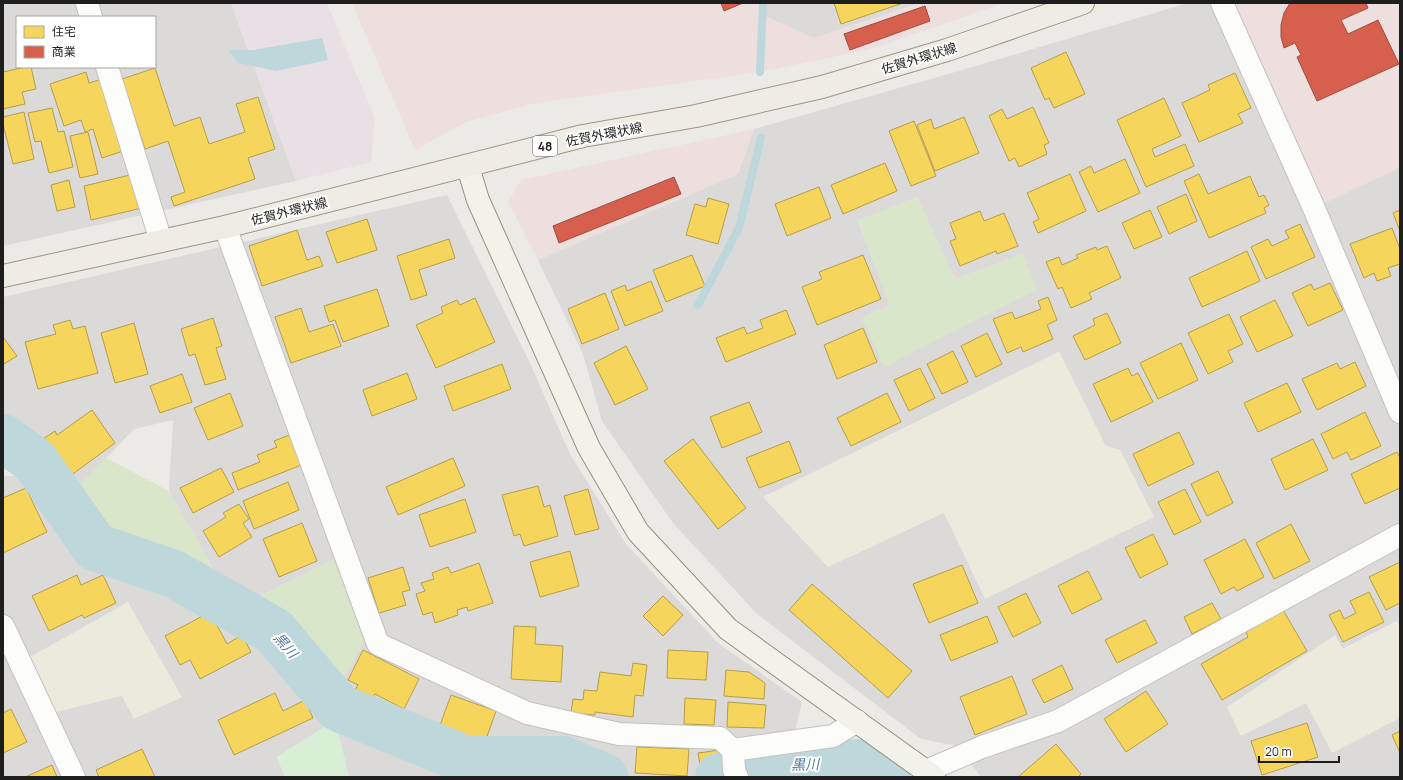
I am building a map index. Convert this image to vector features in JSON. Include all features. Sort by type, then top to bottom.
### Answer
[{"type":"main road","name":"佐賀外環状線","points":[[3,276],[225,226],[468,167],[583,136],[696,116],[822,87],[947,50],[1083,3]]},
{"type":"street","points":[[87,3],[92,16]]},
{"type":"street","points":[[1222,3],[1313,206],[1400,412]]},
{"type":"street","points":[[107,68],[161,241]]},
{"type":"street","points":[[468,167],[478,200],[589,448],[638,532],[728,629],[930,774],[982,747],[1058,721],[1400,535]]},
{"type":"street","points":[[225,226],[378,644],[527,713],[619,734],[720,738],[733,750],[734,770],[737,777]]},
{"type":"street","points":[[3,626],[74,777]]},
{"type":"street","points":[[733,750],[833,736],[857,721]]},
{"type":"shaded area","points":[[3,3],[231,3],[296,181],[3,246]]},
{"type":"shaded area","points":[[231,3],[327,3],[375,119],[371,162],[296,181]]},
{"type":"shaded area","points":[[352,3],[763,3],[762,15],[814,38],[920,3],[1004,3],[872,49],[760,72],[536,103],[466,122],[415,150]]},
{"type":"shaded area","points":[[763,3],[920,3],[814,38],[762,15]]},
{"type":"shaded area","points":[[1188,3],[1231,3],[1320,205],[1400,167],[1400,626],[1397,621],[1342,649],[1335,636],[1242,735],[1306,703],[1332,752],[1400,718],[1400,777],[981,777],[957,746],[921,739],[757,614],[673,523],[602,421],[583,354],[538,260],[738,174],[754,129],[952,73]],"holes":[[[917,197],[955,279],[1023,254],[862,318],[890,305],[858,221]],[[1059,352],[1105,445],[986,599],[944,513],[763,497]]]},
{"type":"shaded area","points":[[1231,3],[1400,3],[1400,167],[1320,205]]},
{"type":"shaded area","points":[[754,129],[738,174],[538,260],[508,202],[521,180]]},
{"type":"shaded area","points":[[447,195],[529,361],[570,454],[626,544],[718,643],[802,702],[794,735],[724,745],[728,770],[692,777],[624,777],[561,750],[475,749],[382,716],[338,686],[369,633],[336,558],[256,598],[213,569],[169,491],[173,420],[134,429],[72,494],[32,439],[3,428],[3,297]]},
{"type":"shaded area","points":[[1059,352],[1105,445],[1120,450],[1154,517],[985,599],[944,513],[828,567],[763,497]]},
{"type":"shaded area","points":[[3,476],[33,476],[79,556],[117,569],[177,584],[266,641],[335,720],[468,769],[559,777],[349,777],[335,721],[277,757],[285,777],[3,777]],"holes":[[[123,696],[182,697],[134,718]]]},
{"type":"shaded area","points":[[128,602],[182,697],[134,719],[122,696],[56,712],[30,657]]},
{"type":"shaded area","points":[[1397,621],[1400,626],[1400,718],[1332,753],[1306,703],[1241,736],[1227,707],[1335,635],[1343,649]]},
{"type":"green space","points":[[917,197],[955,279],[1023,254],[1037,290],[884,367],[862,318],[890,305],[858,220]]},
{"type":"green space","points":[[106,458],[169,491],[213,569],[256,598],[336,558],[369,633],[338,686],[286,624],[173,564],[102,540],[72,494]]},
{"type":"green space","points":[[335,720],[349,777],[285,777],[277,757]]},
{"type":"green space","points":[[779,755],[872,758],[899,777],[692,777],[728,770]]},
{"type":"water","points":[[322,38],[328,60],[276,71],[238,63],[228,50],[253,50]]},
{"type":"building: 住宅","points":[[834,3],[903,3],[841,24]]},
{"type":"building: 住宅","points":[[1066,52],[1085,94],[1054,108],[1049,98],[1045,100],[1031,68]]},
{"type":"building: 住宅","points":[[21,68],[31,68],[36,89],[22,92],[25,104],[3,109],[3,72]]},
{"type":"building: 住宅","points":[[155,68],[174,126],[200,117],[209,144],[245,132],[236,104],[258,97],[275,149],[248,158],[255,179],[174,206],[171,197],[185,192],[168,141],[145,149],[122,79]]},
{"type":"building: 住宅","points":[[86,72],[89,83],[102,79],[126,150],[102,158],[93,129],[85,132],[81,120],[64,126],[50,84]]},
{"type":"building: 住宅","points":[[1235,73],[1251,108],[1238,114],[1243,123],[1199,142],[1182,103],[1210,90],[1208,85]]},
{"type":"building: 住宅","points":[[1164,98],[1181,136],[1152,149],[1155,157],[1185,144],[1194,166],[1146,187],[1117,120]]},
{"type":"building: 住宅","points":[[1033,107],[1049,143],[1044,145],[1047,154],[1019,167],[1015,158],[1009,161],[989,116],[1002,109],[1007,119]]},
{"type":"building: 住宅","points":[[52,108],[58,132],[64,131],[73,167],[49,173],[41,141],[35,142],[28,113]]},
{"type":"building: 住宅","points":[[24,112],[34,159],[13,164],[3,124],[3,117]]},
{"type":"building: 住宅","points":[[964,117],[979,153],[935,171],[917,125],[931,119],[934,129]]},
{"type":"building: 住宅","points":[[914,121],[936,176],[911,186],[889,131]]},
{"type":"building: 住宅","points":[[88,132],[98,174],[80,178],[70,136]]},
{"type":"building: 住宅","points":[[1125,159],[1140,193],[1098,212],[1079,172],[1091,166],[1094,173]]},
{"type":"building: 住宅","points":[[885,163],[897,191],[843,214],[831,185]]},
{"type":"building: 住宅","points":[[134,174],[142,208],[91,220],[84,186]]},
{"type":"building: 住宅","points":[[1070,174],[1086,211],[1038,233],[1033,222],[1039,219],[1027,193]]},
{"type":"building: 住宅","points":[[1199,174],[1208,194],[1250,176],[1259,197],[1264,195],[1269,205],[1264,208],[1266,213],[1209,238],[1184,181]]},
{"type":"building: 住宅","points":[[69,180],[75,207],[57,211],[51,185]]},
{"type":"building: 住宅","points":[[819,187],[831,218],[787,236],[775,204]]},
{"type":"building: 住宅","points":[[1186,194],[1197,221],[1169,234],[1157,207]]},
{"type":"building: 住宅","points":[[708,198],[729,204],[718,244],[686,235],[695,204],[706,207]]},
{"type":"building: 住宅","points":[[1150,210],[1162,237],[1134,249],[1122,223]]},
{"type":"building: 住宅","points":[[1400,210],[1400,231],[1393,213]]},
{"type":"building: 住宅","points":[[980,211],[984,221],[1004,213],[1018,246],[997,254],[996,251],[960,266],[950,241],[956,239],[950,223]]},
{"type":"building: 住宅","points":[[367,219],[377,250],[337,263],[326,232]]},
{"type":"building: 住宅","points":[[1300,224],[1315,257],[1266,279],[1251,247],[1268,239],[1272,246],[1289,238],[1285,231]]},
{"type":"building: 住宅","points":[[1392,228],[1400,249],[1400,264],[1388,268],[1391,276],[1377,281],[1374,273],[1364,278],[1350,244]]},
{"type":"building: 住宅","points":[[297,230],[307,260],[319,256],[323,266],[262,286],[249,246]]},
{"type":"building: 住宅","points":[[449,239],[455,258],[419,270],[427,295],[411,300],[397,256]]},
{"type":"building: 住宅","points":[[1107,246],[1121,278],[1089,293],[1092,299],[1071,308],[1062,287],[1058,289],[1046,262],[1059,257],[1062,265],[1078,258],[1076,255],[1096,247],[1097,250]]},
{"type":"building: 住宅","points":[[1247,251],[1260,281],[1202,307],[1189,278]]},
{"type":"building: 住宅","points":[[692,255],[705,286],[666,302],[653,270]]},
{"type":"building: 住宅","points":[[863,255],[881,299],[817,325],[802,287],[822,279],[819,272]]},
{"type":"building: 住宅","points":[[651,281],[663,311],[625,326],[611,291],[625,285],[627,291]]},
{"type":"building: 住宅","points":[[1330,283],[1343,310],[1308,326],[1292,293],[1311,284],[1314,290]]},
{"type":"building: 住宅","points":[[377,289],[389,326],[343,342],[335,320],[329,322],[324,306]]},
{"type":"building: 住宅","points":[[605,293],[619,329],[582,344],[568,309]]},
{"type":"building: 住宅","points":[[1048,297],[1057,320],[1047,325],[1053,339],[1023,352],[1021,347],[1007,353],[993,319],[1012,312],[1015,319],[1041,309],[1038,301]]},
{"type":"building: 住宅","points":[[475,298],[495,342],[436,368],[416,325],[443,313],[441,307],[457,300],[460,305]]},
{"type":"building: 住宅","points":[[1275,300],[1293,336],[1257,352],[1240,317]]},
{"type":"building: 住宅","points":[[301,308],[309,332],[333,324],[341,346],[291,363],[275,317]]},
{"type":"building: 住宅","points":[[786,310],[796,334],[726,362],[716,338],[744,327],[747,334],[763,328],[760,320]]},
{"type":"building: 住宅","points":[[1107,313],[1121,343],[1085,360],[1073,336],[1095,325],[1093,319]]},
{"type":"building: 住宅","points":[[1229,314],[1243,344],[1228,351],[1233,362],[1208,374],[1188,333]]},
{"type":"building: 住宅","points":[[213,318],[222,346],[216,348],[226,379],[205,385],[195,354],[189,356],[181,329]]},
{"type":"building: 住宅","points":[[70,320],[73,329],[85,326],[98,373],[38,389],[25,342],[56,334],[53,325]]},
{"type":"building: 住宅","points":[[134,323],[148,374],[115,383],[101,333]]},
{"type":"building: 住宅","points":[[863,328],[877,362],[837,379],[824,345]]},
{"type":"building: 住宅","points":[[987,333],[1002,364],[976,377],[961,346]]},
{"type":"building: 住宅","points":[[3,337],[17,356],[4,364],[3,362]]},
{"type":"building: 住宅","points":[[1181,343],[1198,380],[1158,399],[1140,363]]},
{"type":"building: 住宅","points":[[626,346],[648,389],[615,405],[594,363]]},
{"type":"building: 住宅","points":[[953,351],[968,382],[942,394],[927,364]]},
{"type":"building: 住宅","points":[[1355,362],[1366,386],[1317,410],[1302,379],[1337,363],[1340,369]]},
{"type":"building: 住宅","points":[[502,364],[511,389],[453,411],[444,386]]},
{"type":"building: 住宅","points":[[920,368],[935,398],[909,411],[894,380]]},
{"type":"building: 住宅","points":[[1128,368],[1132,376],[1138,373],[1153,402],[1111,422],[1093,384]]},
{"type":"building: 住宅","points":[[407,373],[417,399],[372,416],[363,390]]},
{"type":"building: 住宅","points":[[182,374],[192,402],[160,413],[150,386]]},
{"type":"building: 住宅","points":[[1287,383],[1301,412],[1258,432],[1244,403]]},
{"type":"building: 住宅","points":[[230,393],[243,426],[208,440],[194,408]]},
{"type":"building: 住宅","points":[[887,393],[901,422],[851,446],[837,418]]},
{"type":"building: 住宅","points":[[749,402],[762,432],[722,448],[710,417]]},
{"type":"building: 住宅","points":[[92,410],[115,443],[70,476],[43,439],[55,431],[57,435]]},
{"type":"building: 住宅","points":[[1365,412],[1381,446],[1351,460],[1347,452],[1333,459],[1321,434]]},
{"type":"building: 住宅","points":[[1179,432],[1194,464],[1148,486],[1133,454]]},
{"type":"building: 住宅","points":[[292,434],[304,464],[238,490],[232,473],[260,462],[257,455],[277,447],[274,441]]},
{"type":"building: 住宅","points":[[693,439],[746,508],[718,529],[664,461]]},
{"type":"building: 住宅","points":[[1313,439],[1328,470],[1285,490],[1271,459]]},
{"type":"building: 住宅","points":[[789,441],[801,472],[759,488],[746,458]]},
{"type":"building: 住宅","points":[[1397,452],[1400,458],[1400,488],[1365,504],[1351,474]]},
{"type":"building: 住宅","points":[[453,458],[465,486],[398,515],[386,487]]},
{"type":"building: 住宅","points":[[221,468],[234,492],[193,513],[180,488]]},
{"type":"building: 住宅","points":[[1218,471],[1233,503],[1207,516],[1191,484]]},
{"type":"building: 住宅","points":[[288,482],[299,510],[254,529],[243,501]]},
{"type":"building: 住宅","points":[[538,486],[544,507],[550,505],[558,536],[524,546],[520,534],[514,536],[502,495]]},
{"type":"building: 住宅","points":[[26,488],[47,532],[3,553],[3,498]]},
{"type":"building: 住宅","points":[[588,489],[599,529],[575,535],[564,496]]},
{"type":"building: 住宅","points":[[1185,489],[1201,522],[1174,535],[1158,502]]},
{"type":"building: 住宅","points":[[465,499],[476,532],[430,547],[419,515]]},
{"type":"building: 住宅","points":[[239,504],[249,519],[243,523],[252,537],[219,557],[203,531],[226,517],[223,513]]},
{"type":"building: 住宅","points":[[302,523],[317,561],[279,577],[263,539]]},
{"type":"building: 住宅","points":[[1291,524],[1310,561],[1274,579],[1256,543]]},
{"type":"building: 住宅","points":[[1153,534],[1168,564],[1140,578],[1125,548]]},
{"type":"building: 住宅","points":[[1245,539],[1264,577],[1237,591],[1234,587],[1221,594],[1204,560]]},
{"type":"building: 住宅","points":[[570,551],[579,586],[540,597],[530,562]]},
{"type":"building: 住宅","points":[[1400,562],[1400,603],[1386,610],[1369,577]]},
{"type":"building: 住宅","points":[[479,563],[493,603],[468,611],[467,607],[457,610],[458,615],[435,623],[432,612],[423,615],[416,594],[425,591],[421,583],[434,579],[432,573],[448,567],[451,573]]},
{"type":"building: 住宅","points":[[962,565],[978,603],[929,623],[913,584]]},
{"type":"building: 住宅","points":[[403,567],[410,590],[402,592],[406,605],[379,613],[368,578]]},
{"type":"building: 住宅","points":[[1088,571],[1102,599],[1072,614],[1058,586]]},
{"type":"building: 住宅","points":[[77,575],[81,585],[103,575],[116,603],[84,618],[82,615],[49,631],[32,596]]},
{"type":"building: 住宅","points":[[812,584],[912,671],[888,698],[789,610]]},
{"type":"building: 住宅","points":[[1369,592],[1384,622],[1343,642],[1329,615],[1340,610],[1344,619],[1356,613],[1350,601]]},
{"type":"building: 住宅","points":[[1026,593],[1041,623],[1013,637],[998,607]]},
{"type":"building: 住宅","points":[[663,596],[683,615],[663,636],[643,616]]},
{"type":"building: 住宅","points":[[1212,603],[1221,619],[1192,634],[1184,617]]},
{"type":"building: 住宅","points":[[1283,610],[1307,651],[1222,700],[1201,664],[1248,637],[1246,632]]},
{"type":"building: 住宅","points":[[210,612],[227,644],[242,635],[251,652],[200,679],[190,660],[180,665],[165,636]]},
{"type":"building: 住宅","points":[[987,616],[998,642],[951,661],[940,635]]},
{"type":"building: 住宅","points":[[1145,620],[1157,643],[1117,663],[1105,640]]},
{"type":"building: 住宅","points":[[514,626],[536,627],[535,644],[563,646],[561,682],[511,679]]},
{"type":"building: 住宅","points":[[363,650],[419,679],[404,709],[375,694],[370,702],[353,693],[358,685],[348,680]]},
{"type":"building: 住宅","points":[[668,650],[708,652],[706,680],[667,678]]},
{"type":"building: 住宅","points":[[633,663],[647,665],[643,696],[635,695],[633,717],[595,712],[595,715],[571,713],[573,699],[583,700],[584,690],[597,691],[600,672],[631,676]]},
{"type":"building: 住宅","points":[[1062,665],[1073,689],[1044,703],[1032,680]]},
{"type":"building: 住宅","points":[[726,670],[749,672],[765,683],[764,699],[724,696]]},
{"type":"building: 住宅","points":[[1012,676],[1027,714],[975,735],[960,697]]},
{"type":"building: 住宅","points":[[1146,691],[1168,724],[1126,752],[1104,719]]},
{"type":"building: 住宅","points":[[275,693],[283,711],[305,700],[313,718],[234,755],[218,720]]},
{"type":"building: 住宅","points":[[451,695],[496,711],[484,745],[439,728]]},
{"type":"building: 住宅","points":[[685,698],[716,700],[714,725],[684,724]]},
{"type":"building: 住宅","points":[[728,702],[766,705],[764,728],[727,727]]},
{"type":"building: 住宅","points":[[11,709],[27,742],[3,753],[3,713]]},
{"type":"building: 住宅","points":[[1307,723],[1318,757],[1262,775],[1251,741]]},
{"type":"building: 住宅","points":[[1400,731],[1400,753],[1392,735]]},
{"type":"building: 住宅","points":[[1056,744],[1081,774],[1078,777],[1018,777]]},
{"type":"building: 住宅","points":[[637,747],[689,749],[687,776],[635,773]]},
{"type":"building: 住宅","points":[[142,749],[155,777],[99,777],[96,770]]},
{"type":"building: 住宅","points":[[720,750],[722,768],[701,770],[698,753]]},
{"type":"building: 住宅","points":[[52,765],[57,777],[25,777]]},
{"type":"building: 商業","points":[[721,3],[743,3],[724,11]]},
{"type":"building: 商業","points":[[1290,3],[1366,3],[1368,8],[1341,20],[1348,34],[1378,20],[1399,64],[1317,101],[1297,57],[1301,55],[1295,43],[1284,48],[1281,37],[1281,25],[1284,13]]},
{"type":"building: 商業","points":[[925,6],[930,21],[850,50],[844,34]]},
{"type":"building: 商業","points":[[674,177],[681,194],[559,243],[553,226]]},
{"type":"waterway","points":[[760,72],[763,3]]},
{"type":"waterway","points":[[698,305],[739,228],[761,138]]},
{"type":"waterway","name":"黒川","points":[[3,438],[35,461],[95,547],[174,574],[274,631],[339,708],[467,760],[564,760],[604,777]]},
{"type":"waterway","name":"黒川","points":[[719,777],[791,764],[867,763],[886,777]]}]
